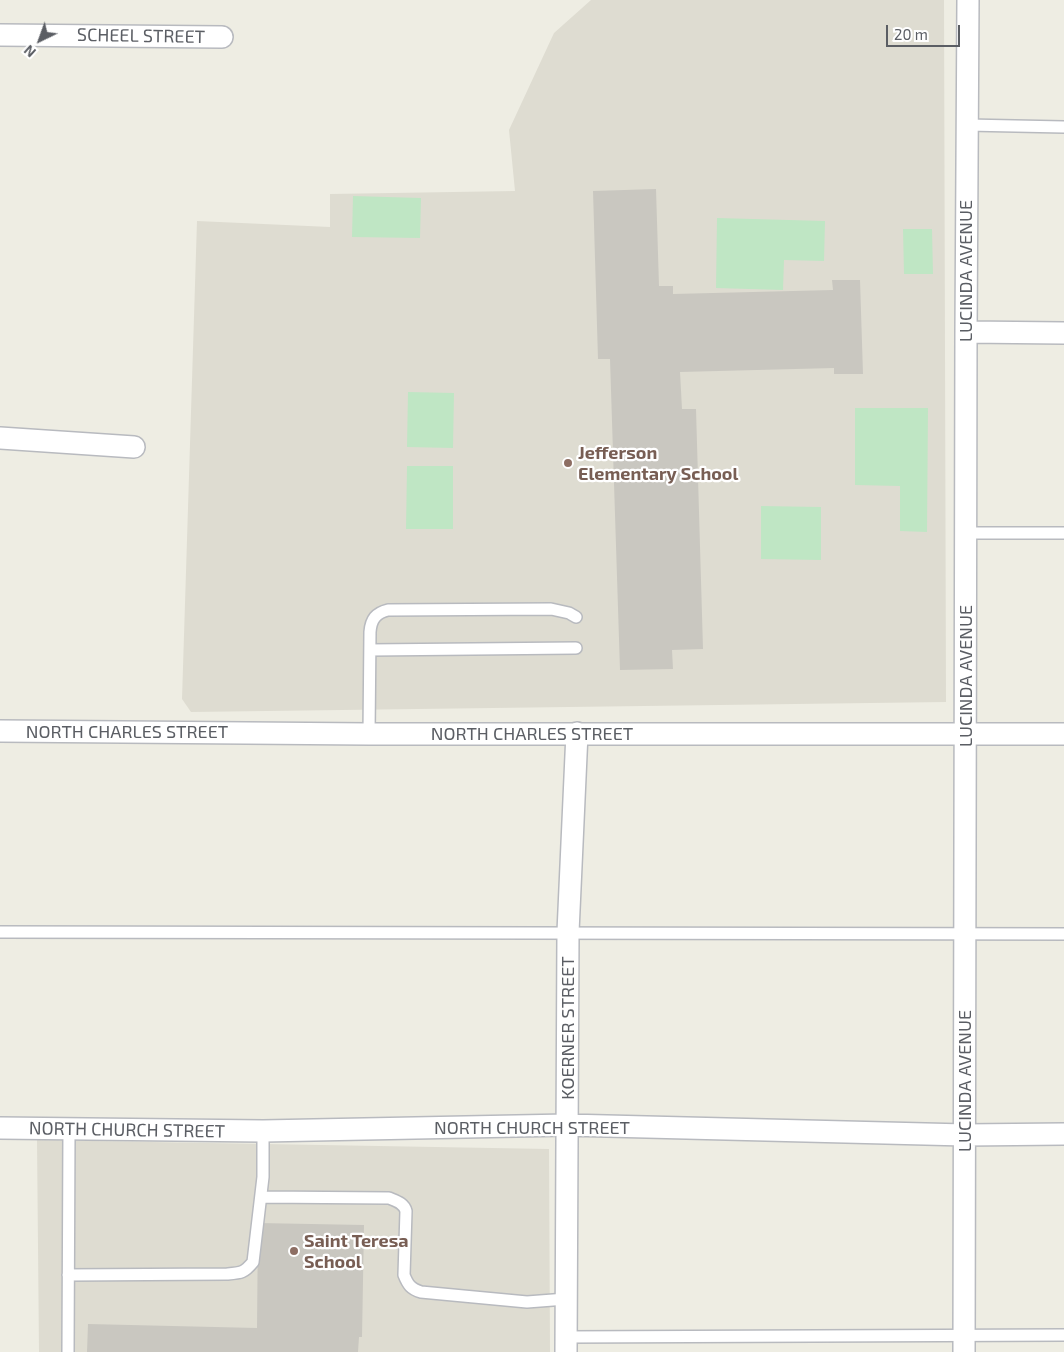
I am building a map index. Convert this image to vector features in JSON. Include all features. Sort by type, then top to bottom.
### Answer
[{"type":"street","name":"LUCINDA AVENUE","points":[[964,1343],[968,0]]},
{"type":"street","name":"SCHEEL STREET","points":[[0,35],[222,37]]},
{"type":"street","points":[[966,332],[1064,333]]},
{"type":"street","points":[[0,438],[134,447]]},
{"type":"street","name":"NORTH CHARLES STREET","points":[[0,731],[369,734],[1064,734]]},
{"type":"street","name":"KOERNER STREET","points":[[566,1344],[568,932],[577,733]]},
{"type":"street","name":"NORTH CHURCH STREET","points":[[0,1128],[263,1131],[567,1126],[965,1134],[1064,1134]]},
{"type":"lane","points":[[967,125],[1064,127]]},
{"type":"lane","points":[[966,533],[1064,533]]},
{"type":"lane","points":[[369,734],[370,632],[372,619],[381,612],[388,610],[551,609],[569,613],[576,617]]},
{"type":"lane","points":[[370,650],[576,648]]},
{"type":"lane","points":[[0,932],[1064,934]]},
{"type":"lane","points":[[68,1352],[69,1130]]},
{"type":"lane","points":[[68,1275],[241,1273],[248,1269],[253,1262],[263,1177],[263,1131]]},
{"type":"lane","points":[[260,1197],[389,1198],[405,1207],[404,1275],[413,1290],[528,1302],[566,1299]]},
{"type":"lane","points":[[566,1344],[964,1343],[1064,1335]]},
{"type":"shaded area","name":"Jefferson Elementary School","points":[[591,0],[944,0],[946,702],[191,712],[182,699],[197,221],[330,227],[330,194],[515,191],[509,130],[554,33]]},
{"type":"shaded area","name":"Saint Teresa School","points":[[37,1140],[549,1149],[550,1352],[39,1352]]},
{"type":"green space","points":[[353,196],[421,198],[420,238],[352,237]]},
{"type":"green space","points":[[717,218],[825,221],[824,261],[784,260],[783,290],[716,288]]},
{"type":"green space","points":[[903,229],[932,229],[933,274],[904,274]]},
{"type":"green space","points":[[408,392],[454,393],[453,448],[407,447]]},
{"type":"green space","points":[[855,408],[928,408],[927,532],[900,531],[900,486],[855,485]]},
{"type":"green space","points":[[407,466],[453,466],[453,529],[406,529]]},
{"type":"green space","points":[[761,506],[821,507],[821,560],[761,559]]},
{"type":"building","name":"Jefferson Elementary School","points":[[656,189],[659,286],[673,286],[673,294],[833,290],[832,280],[860,280],[863,374],[834,374],[834,368],[680,372],[682,409],[696,409],[703,649],[672,650],[673,669],[620,670],[610,359],[598,359],[593,191]]},
{"type":"building","name":"Saint Teresa School","points":[[258,1223],[364,1225],[362,1337],[359,1337],[358,1352],[87,1352],[88,1324],[257,1328]]},
{"type":"place","name":"Jefferson Elementary School","points":[[568,463]]},
{"type":"place","name":"Saint Teresa School","points":[[294,1251]]}]
